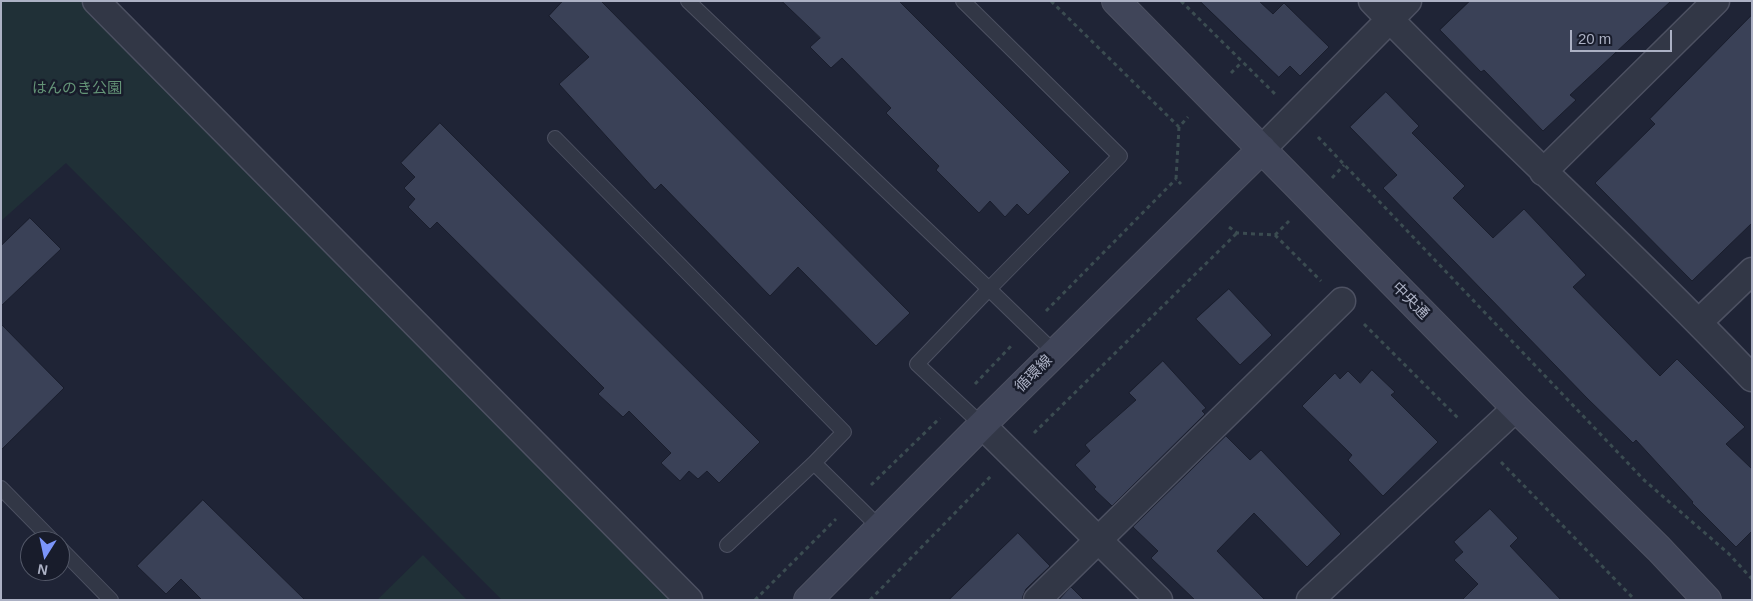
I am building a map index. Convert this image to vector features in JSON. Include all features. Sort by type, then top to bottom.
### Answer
[{"type":"street","points":[[96,1],[689,600]]},
{"type":"street","name":"中央通","points":[[1116,1],[1516,408],[1659,549],[1707,600]]},
{"type":"street","points":[[1262,149],[1296,114],[1381,10],[1408,1]]},
{"type":"street","points":[[1543,172],[1716,1]]},
{"type":"street","points":[[1381,10],[1543,172],[1699,322],[1752,378]]},
{"type":"street","name":"循環線","points":[[808,600],[982,425],[1262,149]]},
{"type":"street","points":[[1699,322],[1752,271]]},
{"type":"street","points":[[1037,600],[1342,302]]},
{"type":"street","points":[[1310,600],[1516,408]]},
{"type":"street","points":[[982,425],[1159,600]]},
{"type":"lane","points":[[688,1],[1055,353]]},
{"type":"lane","points":[[963,1],[1120,156],[917,364],[982,425]]},
{"type":"lane","points":[[555,138],[844,432],[727,545]]},
{"type":"lane","points":[[814,463],[880,528]]},
{"type":"lane","points":[[1,488],[43,531]]},
{"type":"lane","points":[[70,558],[111,600]]},
{"type":"path","points":[[1181,1],[1296,114],[1644,480],[1729,554],[1752,579]]},
{"type":"path","points":[[870,600],[1011,455],[1236,233]]},
{"type":"path","points":[[1275,235],[1481,441],[1635,600]]},
{"type":"green space","name":"はんのき公園","points":[[1,1],[96,1],[689,600],[502,600],[66,163],[1,221]]},
{"type":"green space","points":[[423,555],[467,600],[377,600]]},
{"type":"building","points":[[563,1],[601,1],[910,313],[876,346],[798,267],[770,296],[661,184],[655,190],[559,84],[589,57],[549,16]]},
{"type":"building","points":[[782,1],[899,1],[1070,172],[1028,215],[1017,204],[1005,217],[990,201],[979,213],[936,170],[939,166],[886,113],[891,108],[842,58],[831,68],[810,47],[820,38]]},
{"type":"building","points":[[1200,1],[1259,1],[1273,14],[1284,3],[1329,47],[1300,76],[1290,66],[1279,77]]},
{"type":"building","points":[[1470,1],[1671,1],[1570,95],[1576,100],[1543,131],[1484,70],[1481,72],[1440,30]]},
{"type":"building","points":[[1752,15],[1752,223],[1692,281],[1595,183],[1655,124],[1650,119]]},
{"type":"building","points":[[1386,92],[1419,126],[1412,133],[1465,186],[1453,198],[1493,238],[1524,209],[1586,275],[1573,287],[1660,376],[1677,359],[1745,427],[1726,444],[1752,469],[1752,531],[1736,547],[1692,503],[1636,440],[1633,443],[1587,398],[1383,188],[1397,175],[1350,127]]},
{"type":"building","points":[[440,123],[760,442],[719,483],[707,471],[698,479],[689,471],[680,481],[661,463],[671,453],[629,411],[623,417],[598,394],[604,388],[437,222],[430,229],[408,207],[415,199],[404,188],[415,177],[401,163]]},
{"type":"building","points":[[30,218],[61,249],[1,306],[1,246]]},
{"type":"building","points":[[1229,289],[1272,335],[1240,365],[1196,319]]},
{"type":"building","points":[[1,324],[64,388],[1,450]]},
{"type":"building","points":[[1163,361],[1206,408],[1202,411],[1205,414],[1112,506],[1094,489],[1096,487],[1075,465],[1090,451],[1085,445],[1136,400],[1129,393]]},
{"type":"building","points":[[1372,370],[1395,392],[1391,395],[1438,442],[1383,496],[1348,460],[1352,455],[1302,406],[1335,373],[1340,379],[1348,371],[1360,383]]},
{"type":"building","points":[[1226,436],[1250,460],[1261,450],[1341,534],[1307,567],[1254,513],[1217,551],[1265,600],[1195,600],[1151,558],[1158,551],[1133,527]]},
{"type":"building","points":[[203,500],[305,600],[202,600],[181,579],[166,594],[137,566]]},
{"type":"building","points":[[1490,509],[1518,538],[1510,546],[1561,600],[1462,600],[1478,584],[1454,560],[1463,552],[1454,542]]},
{"type":"building","points":[[1018,533],[1050,566],[1026,589],[1022,600],[949,600]]},
{"type":"building","points":[[1071,587],[1084,600],[1059,600]]}]
